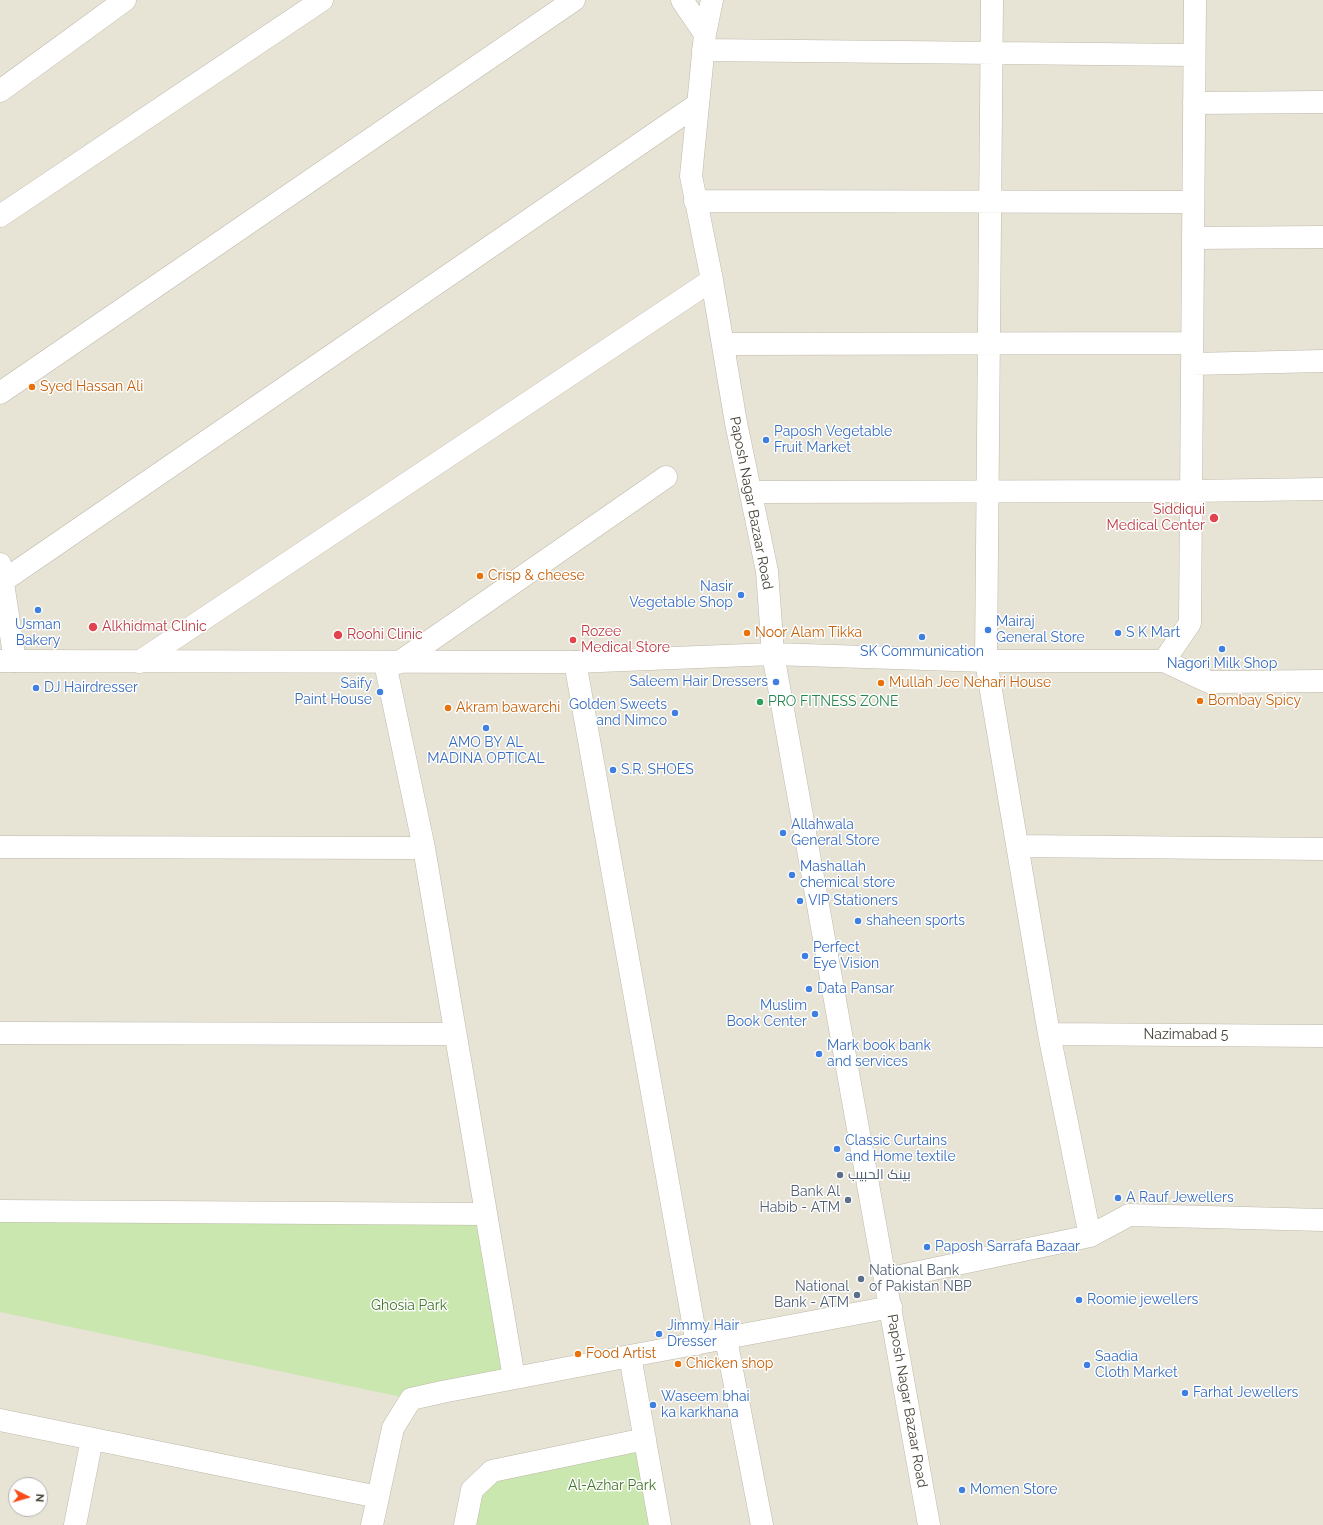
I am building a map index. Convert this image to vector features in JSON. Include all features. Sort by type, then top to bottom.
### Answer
[{"type":"street","points":[[0,91],[125,0]]},
{"type":"street","points":[[0,216],[322,0]]},
{"type":"street","points":[[0,393],[574,0]]},
{"type":"street","points":[[682,0],[704,42],[992,53],[1194,55]]},
{"type":"street","name":"Paposh Nagar Bazaar Road","points":[[712,0],[704,42],[690,176],[712,280],[736,423],[767,572],[773,654],[929,1525]]},
{"type":"street","points":[[992,0],[986,661],[1049,1034],[1090,1236]]},
{"type":"street","points":[[1164,661],[1190,623],[1195,0]]},
{"type":"street","points":[[1194,103],[1323,102]]},
{"type":"street","points":[[698,104],[1,572],[8,661],[392,663],[575,662],[773,654],[986,661],[1164,661],[1209,682],[1323,681]]},
{"type":"street","points":[[695,201],[1193,202]]},
{"type":"street","points":[[1193,238],[1323,236]]},
{"type":"street","points":[[139,662],[712,280]]},
{"type":"street","points":[[723,344],[989,343],[1323,361]]},
{"type":"street","points":[[392,663],[666,476]]},
{"type":"street","points":[[751,492],[1191,492],[1323,489]]},
{"type":"street","points":[[575,662],[697,1344]]},
{"type":"street","points":[[392,663],[514,1378]]},
{"type":"street","points":[[1018,846],[1323,849]]},
{"type":"street","points":[[0,847],[424,848]]},
{"type":"street","points":[[0,1032],[455,1034]]},
{"type":"street","name":"Nazimabad 5","points":[[1049,1034],[1323,1036]]},
{"type":"street","points":[[0,1211],[486,1214]]},
{"type":"street","points":[[886,1279],[1090,1236],[1129,1215],[1323,1220]]},
{"type":"street","points":[[372,1525],[393,1428],[411,1399],[514,1378],[891,1307]]},
{"type":"street","points":[[726,1339],[762,1525]]},
{"type":"street","points":[[630,1356],[660,1525]]},
{"type":"street","points":[[0,1420],[378,1498]]},
{"type":"street","points":[[75,1525],[92,1439]]},
{"type":"street","points":[[465,1525],[472,1490],[492,1471],[645,1439]]},
{"type":"shaded area","points":[[0,0],[1323,0],[1323,1525],[0,1525]]},
{"type":"green space","name":"Ghosia Park","points":[[0,1211],[485,1214],[514,1378],[411,1399],[0,1312]]},
{"type":"green space","name":"Al-Azhar Park","points":[[645,1439],[660,1525],[465,1525],[492,1471]]},
{"type":"place","name":"Syed Hassan Ali","points":[[32,387]]},
{"type":"place","name":"Paposh Vegetable Fruit Market","points":[[766,440]]},
{"type":"place","name":"Siddiqui Medical Center","points":[[1214,518]]},
{"type":"place","name":"Crisp & cheese","points":[[480,576]]},
{"type":"place","name":"Nasir Vegetable Shop","points":[[741,595]]},
{"type":"place","name":"Usman Bakery","points":[[38,610]]},
{"type":"place","name":"Alkhidmat Clinic","points":[[93,627]]},
{"type":"place","name":"Mairaj General Store","points":[[988,630]]},
{"type":"place","name":"Noor Alam Tikka","points":[[747,633]]},
{"type":"place","name":"S K Mart","points":[[1118,633]]},
{"type":"place","name":"Roohi Clinic","points":[[338,635]]},
{"type":"place","name":"SK Communication","points":[[922,637]]},
{"type":"place","name":"Rozee Medical Store","points":[[573,640]]},
{"type":"place","name":"Nagori Milk Shop","points":[[1222,649]]},
{"type":"place","name":"Saleem Hair Dressers","points":[[776,682]]},
{"type":"place","name":"Mullah Jee Nehari House","points":[[881,683]]},
{"type":"place","name":"DJ Hairdresser","points":[[36,688]]},
{"type":"place","name":"Saify Paint House","points":[[380,692]]},
{"type":"place","name":"Bombay Spicy","points":[[1200,701]]},
{"type":"place","name":"PRO FITNESS ZONE","points":[[760,702]]},
{"type":"place","name":"Akram bawarchi","points":[[448,708]]},
{"type":"place","name":"Golden Sweets and Nimco","points":[[675,713]]},
{"type":"place","name":"AMO BY AL MADINA OPTICAL","points":[[486,728]]},
{"type":"place","name":"S.R. SHOES","points":[[613,770]]},
{"type":"place","name":"Allahwala General Store","points":[[783,833]]},
{"type":"place","name":"Mashallah chemical store","points":[[792,875]]},
{"type":"place","name":"VIP Stationers","points":[[800,901]]},
{"type":"place","name":"shaheen sports","points":[[858,921]]},
{"type":"place","name":"Perfect Eye Vision","points":[[805,956]]},
{"type":"place","name":"Data Pansar","points":[[809,989]]},
{"type":"place","name":"Muslim Book Center","points":[[815,1014]]},
{"type":"place","name":"Mark book bank and services","points":[[819,1054]]},
{"type":"place","name":"Classic Curtains and Home textile","points":[[837,1149]]},
{"type":"place","name":"بينک الحبيب","points":[[840,1175]]},
{"type":"place","name":"A Rauf Jewellers","points":[[1118,1198]]},
{"type":"place","name":"Bank Al Habib - ATM","points":[[848,1200]]},
{"type":"place","name":"Paposh Sarrafa Bazaar","points":[[927,1247]]},
{"type":"place","name":"National Bank of Pakistan NBP","points":[[861,1279]]},
{"type":"place","name":"National Bank - ATM","points":[[857,1295]]},
{"type":"place","name":"Roomie jewellers","points":[[1079,1300]]},
{"type":"place","name":"Jimmy Hair Dresser","points":[[659,1334]]},
{"type":"place","name":"Food Artist","points":[[578,1354]]},
{"type":"place","name":"Chicken shop","points":[[678,1364]]},
{"type":"place","name":"Saadia Cloth Market","points":[[1087,1365]]},
{"type":"place","name":"Farhat Jewellers","points":[[1185,1393]]},
{"type":"place","name":"Waseem bhai ka karkhana","points":[[653,1405]]},
{"type":"place","name":"Momen Store","points":[[962,1490]]}]
